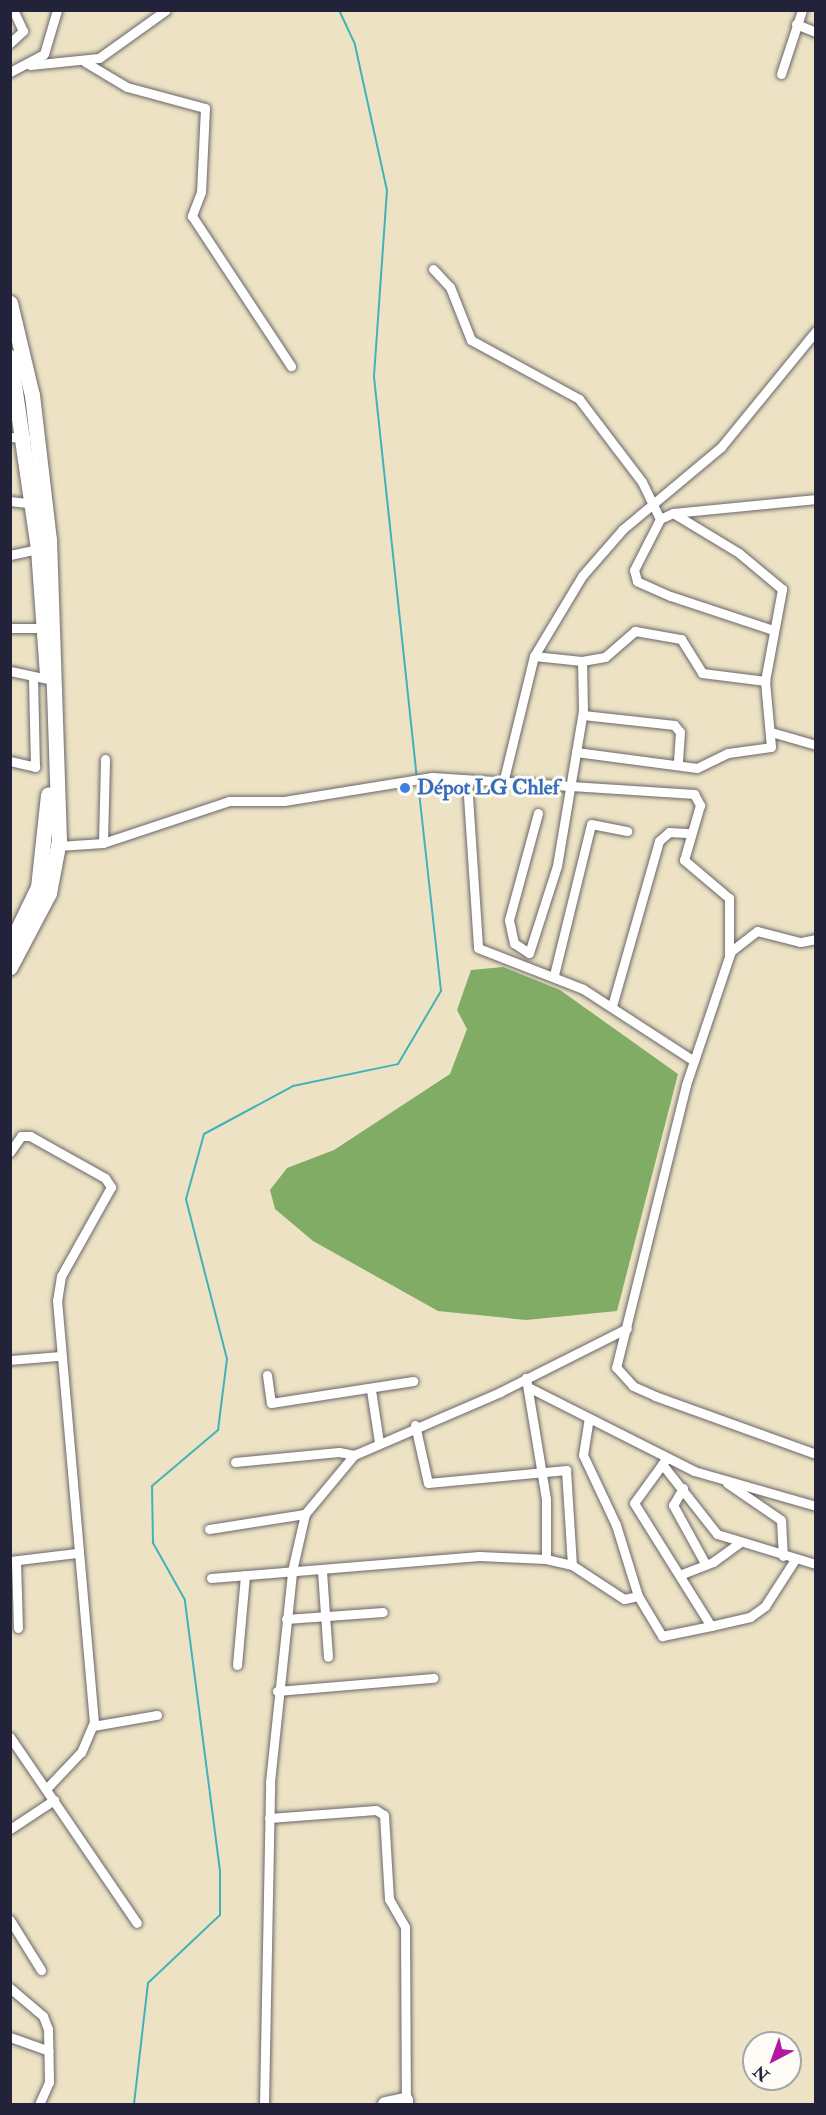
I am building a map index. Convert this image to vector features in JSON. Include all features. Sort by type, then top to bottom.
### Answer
[{"type":"main road","points":[[10,303],[49,627],[55,841],[35,911],[10,968]]},
{"type":"main road","points":[[10,357],[27,434],[38,549],[49,627],[40,678],[55,841]]},
{"type":"main road","points":[[10,945],[35,911]]},
{"type":"main road","points":[[385,2104],[406,2102]]},
{"type":"street","points":[[10,43],[23,31],[13,10]]},
{"type":"street","points":[[30,65],[50,44],[57,10]]},
{"type":"street","points":[[10,72],[30,65],[85,62],[108,53],[166,10]]},
{"type":"street","points":[[781,74],[802,10]]},
{"type":"street","points":[[796,24],[816,32]]},
{"type":"street","points":[[85,62],[127,87],[206,108],[201,192],[192,216],[291,366]]},
{"type":"street","points":[[434,269],[450,287],[471,340],[579,399],[654,504],[660,519]]},
{"type":"street","points":[[503,783],[534,656],[602,550],[721,447],[816,331]]},
{"type":"street","points":[[773,630],[712,613],[634,579],[634,570],[660,519],[673,513],[816,499]]},
{"type":"street","points":[[10,501],[33,504]]},
{"type":"street","points":[[576,752],[703,767],[728,753],[765,751],[772,744],[765,681],[773,630],[783,594],[777,582],[673,513]]},
{"type":"street","points":[[10,555],[38,549]]},
{"type":"street","points":[[10,628],[49,627]]},
{"type":"street","points":[[534,656],[582,661],[609,655],[635,631],[681,639],[702,673],[765,681]]},
{"type":"street","points":[[538,813],[509,920],[513,943],[529,953],[557,866],[567,787],[583,715],[582,661]]},
{"type":"street","points":[[10,671],[40,678],[34,767],[10,761]]},
{"type":"street","points":[[583,715],[674,725],[680,732],[678,764]]},
{"type":"street","points":[[771,732],[816,745]]},
{"type":"street","points":[[103,843],[105,759]]},
{"type":"street","points":[[55,841],[103,843],[230,801],[284,801],[400,780],[432,777],[697,795],[700,805],[684,860],[729,898],[729,955]]},
{"type":"street","points":[[467,781],[472,920],[478,948],[517,967],[554,975],[612,1005],[694,1060]]},
{"type":"street","points":[[554,975],[591,824],[627,831]]},
{"type":"street","points":[[612,1005],[659,841],[669,832],[691,832]]},
{"type":"street","points":[[816,939],[800,942],[757,931],[738,940],[729,955],[694,1060],[616,1367],[633,1386],[816,1455]]},
{"type":"street","points":[[10,1152],[21,1136],[30,1136],[105,1178],[111,1187],[61,1276],[59,1356],[93,1726],[81,1752],[47,1788]]},
{"type":"street","points":[[264,2104],[269,1818],[278,1691],[286,1619],[292,1571],[304,1514],[354,1455],[415,1425],[527,1382],[627,1328]]},
{"type":"street","points":[[10,1360],[59,1356]]},
{"type":"street","points":[[267,1375],[271,1402],[371,1390],[413,1381]]},
{"type":"street","points":[[527,1382],[664,1461],[727,1483],[815,1508]]},
{"type":"street","points":[[527,1382],[542,1473],[546,1559]]},
{"type":"street","points":[[371,1390],[379,1442]]},
{"type":"street","points":[[589,1419],[583,1455],[616,1525],[638,1596],[662,1636],[750,1617],[765,1606],[794,1561]]},
{"type":"street","points":[[415,1425],[428,1483],[568,1472],[572,1565]]},
{"type":"street","points":[[235,1462],[339,1452],[354,1455]]},
{"type":"street","points":[[664,1461],[717,1534],[794,1561],[816,1564]]},
{"type":"street","points":[[664,1461],[634,1503],[682,1574],[711,1626]]},
{"type":"street","points":[[727,1483],[781,1520],[783,1556]]},
{"type":"street","points":[[683,1488],[673,1505],[706,1565]]},
{"type":"street","points":[[209,1529],[304,1514]]},
{"type":"street","points":[[682,1574],[706,1565],[739,1543]]},
{"type":"street","points":[[18,1628],[13,1561],[77,1553]]},
{"type":"street","points":[[211,1578],[292,1571],[322,1571],[479,1556],[546,1559],[572,1565],[619,1597],[638,1596]]},
{"type":"street","points":[[322,1571],[328,1657]]},
{"type":"street","points":[[237,1665],[245,1575]]},
{"type":"street","points":[[286,1619],[383,1612]]},
{"type":"street","points":[[278,1691],[433,1678]]},
{"type":"street","points":[[93,1726],[157,1715]]},
{"type":"street","points":[[10,1737],[137,1923]]},
{"type":"street","points":[[10,1829],[54,1800]]},
{"type":"street","points":[[269,1818],[376,1810],[384,1815],[389,1899],[405,1927],[406,2102]]},
{"type":"street","points":[[10,1920],[41,1970]]},
{"type":"street","points":[[10,1988],[43,2016],[49,2051],[49,2082],[39,2104]]},
{"type":"street","points":[[10,2037],[49,2051]]},
{"type":"green space","points":[[503,967],[560,990],[678,1074],[617,1311],[526,1320],[438,1311],[313,1241],[275,1209],[270,1190],[287,1168],[334,1150],[450,1074],[467,1029],[457,1010],[471,970]]},
{"type":"waterway","points":[[339,10],[355,45],[387,190],[374,377],[417,778]]},
{"type":"waterway","points":[[134,2104],[148,1983],[220,1915],[220,1871],[185,1600],[153,1543],[152,1486],[218,1430],[227,1359],[186,1199],[204,1134],[293,1086],[398,1064],[441,991],[418,784]]},
{"type":"place","name":"Dépot LG Chlef","points":[[405,788]]}]
